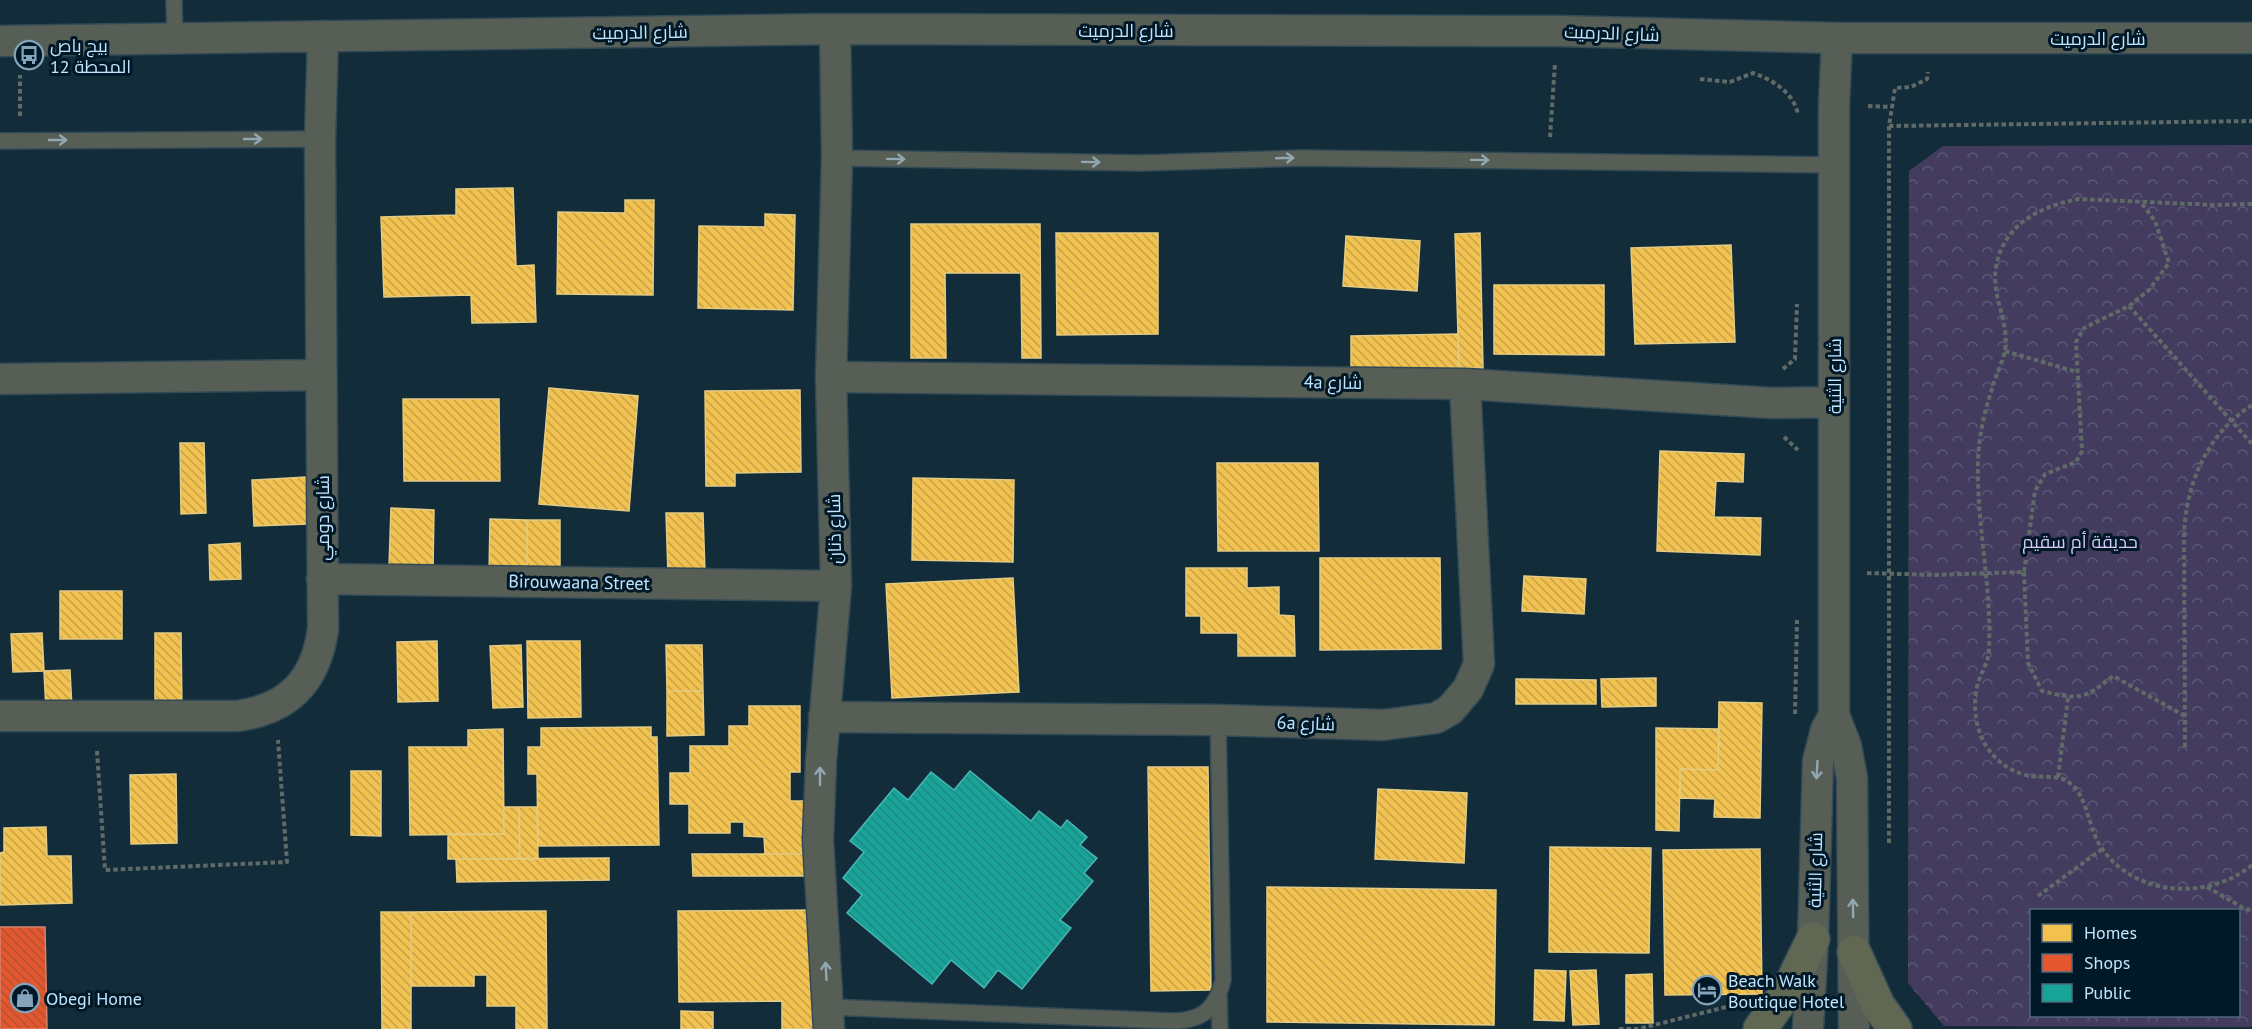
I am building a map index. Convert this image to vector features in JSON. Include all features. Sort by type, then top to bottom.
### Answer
[{"type":"main road","points":[[1763,1026],[1789,990],[1813,939]]},
{"type":"main road","points":[[1854,952],[1878,1005],[1895,1029]]},
{"type":"street","name":"شارع الدرميت","points":[[10,41],[835,29],[1558,31],[1838,38],[2252,38]]},
{"type":"street","name":"شارع ذنان","points":[[828,1018],[818,840],[824,717],[836,586],[831,377],[837,158],[835,29]]},
{"type":"street","name":"شارع دومي","points":[[0,716],[237,716],[256,713],[275,706],[298,688],[314,665],[323,629],[320,139],[323,36]]},
{"type":"street","name":"شارع الثنية","points":[[1838,38],[1834,105],[1834,715],[1846,746],[1852,778],[1854,1029]]},
{"type":"street","points":[[0,379],[321,375]]},
{"type":"street","name":"4a شارع","points":[[831,377],[1465,384],[1772,403],[1834,402]]},
{"type":"street","name":"6a شارع","points":[[824,717],[1218,720],[1383,725],[1436,718],[1450,710],[1468,689],[1479,664],[1465,384]]},
{"type":"street","name":"Birouwaana Street","points":[[322,579],[836,586]]},
{"type":"street","name":"شارع الثنية","points":[[1808,1029],[1818,761],[1820,745],[1834,715]]},
{"type":"lane","points":[[174,0],[175,40]]},
{"type":"lane","points":[[0,141],[320,139]]},
{"type":"lane","points":[[837,158],[1141,163],[1303,158],[1834,165]]},
{"type":"lane","points":[[1218,720],[1223,981],[1219,995],[1220,1029]]},
{"type":"lane","points":[[828,1018],[1186,1021],[1200,1016],[1211,1007],[1219,995]]},
{"type":"path","points":[[1548,161],[1558,31]]},
{"type":"path","points":[[1889,845],[1888,126],[1895,87],[1911,87],[1927,79],[1935,38]]},
{"type":"path","points":[[10,41],[20,141]]},
{"type":"path","points":[[1700,79],[1730,82],[1753,73],[1774,81],[1796,104],[1803,138],[1802,164]]},
{"type":"path","points":[[1888,126],[2252,122]]},
{"type":"path","points":[[2252,204],[2215,205],[2079,199],[2057,203],[2021,222],[2001,251],[1996,269],[1995,287],[1998,305],[2004,320],[2005,351],[1987,402],[1978,458],[1978,492],[1986,572],[1989,650],[1975,701],[1981,737],[1989,751],[2013,770],[2029,776],[2058,777],[2069,782],[2078,790],[2083,798],[2091,830],[2102,849],[2117,865],[2150,884],[2188,890],[2225,882],[2252,865]]},
{"type":"path","points":[[2139,200],[2155,221],[2169,264],[2150,290],[2129,306],[2084,328],[2076,342],[2082,451],[2076,462],[2045,474],[2036,491],[2024,572],[2028,663],[2042,691],[2068,698],[2091,694],[2114,676],[2185,716]]},
{"type":"path","points":[[1779,372],[1795,359],[1797,302]]},
{"type":"path","points":[[2129,306],[2252,444]]},
{"type":"path","points":[[2005,351],[2076,372]]},
{"type":"path","points":[[2186,747],[2185,513],[2189,491],[2197,469],[2207,452],[2232,421],[2252,405]]},
{"type":"path","points":[[1834,572],[1935,575],[2024,572]]},
{"type":"path","points":[[2058,777],[2068,698]]},
{"type":"path","points":[[94,716],[105,870],[287,862],[275,706]]},
{"type":"path","points":[[2038,896],[2102,849]]},
{"type":"path","points":[[2207,887],[2245,909],[2252,910]]},
{"type":"path","points":[[1619,1029],[1638,1029],[1732,1005],[1763,1026]]},
{"type":"green space","name":"حديقة أم سقيم","points":[[2252,145],[2252,1027],[1944,1026],[1908,983],[1909,171],[1943,146]]},
{"type":"building: Homes","points":[[513,188],[516,266],[534,265],[536,322],[472,323],[471,295],[384,297],[381,217],[456,215],[456,189]]},
{"type":"building: Homes","points":[[625,200],[654,200],[653,295],[557,294],[558,212],[625,213]]},
{"type":"building: Homes","points":[[765,214],[795,215],[793,310],[698,308],[699,226],[765,227]]},
{"type":"building: Homes","points":[[911,224],[1040,224],[1041,358],[1022,358],[1021,273],[945,273],[946,358],[911,358]]},
{"type":"building: Homes","points":[[1056,233],[1158,233],[1158,334],[1057,335]]},
{"type":"building: Homes","points":[[1480,233],[1483,368],[1459,368],[1455,234]]},
{"type":"building: Homes","points":[[1346,236],[1420,241],[1417,291],[1343,286]]},
{"type":"building: Homes","points":[[1731,245],[1735,342],[1635,344],[1631,248]]},
{"type":"building: Homes","points":[[1494,285],[1604,285],[1604,355],[1494,354]]},
{"type":"building: Homes","points":[[1458,334],[1459,368],[1351,370],[1351,336]]},
{"type":"building: Homes","points":[[549,388],[638,396],[629,511],[539,504]]},
{"type":"building: Homes","points":[[800,390],[801,472],[735,473],[735,486],[706,486],[705,391]]},
{"type":"building: Homes","points":[[403,399],[499,399],[500,481],[404,481]]},
{"type":"building: Homes","points":[[180,443],[204,443],[206,513],[181,514]]},
{"type":"building: Homes","points":[[1660,451],[1744,454],[1743,482],[1716,481],[1714,517],[1761,518],[1760,555],[1657,551]]},
{"type":"building: Homes","points":[[1217,463],[1318,463],[1319,551],[1218,551]]},
{"type":"building: Homes","points":[[306,477],[308,524],[254,526],[252,480]]},
{"type":"building: Homes","points":[[913,478],[1014,480],[1013,562],[912,560]]},
{"type":"building: Homes","points":[[391,508],[434,510],[433,569],[389,567]]},
{"type":"building: Homes","points":[[666,513],[703,513],[705,573],[668,574]]},
{"type":"building: Homes","points":[[490,519],[527,520],[527,576],[489,575]]},
{"type":"building: Homes","points":[[527,520],[560,520],[560,576],[527,576]]},
{"type":"building: Homes","points":[[240,543],[241,579],[210,580],[209,545]]},
{"type":"building: Homes","points":[[1320,558],[1440,558],[1441,649],[1320,650]]},
{"type":"building: Homes","points":[[1186,568],[1247,568],[1247,588],[1279,587],[1279,615],[1294,616],[1295,656],[1238,656],[1238,633],[1201,633],[1201,616],[1186,616]]},
{"type":"building: Homes","points":[[1524,576],[1586,579],[1584,614],[1522,611]]},
{"type":"building: Homes","points":[[1013,578],[1019,692],[892,698],[886,584]]},
{"type":"building: Homes","points":[[60,591],[122,591],[122,639],[60,639]]},
{"type":"building: Homes","points":[[42,633],[44,671],[13,672],[11,634]]},
{"type":"building: Homes","points":[[155,633],[181,633],[182,710],[155,710]]},
{"type":"building: Homes","points":[[437,641],[438,701],[398,702],[397,642]]},
{"type":"building: Homes","points":[[527,641],[580,641],[581,717],[528,718]]},
{"type":"building: Homes","points":[[521,645],[523,707],[493,708],[490,646]]},
{"type":"building: Homes","points":[[666,645],[702,645],[703,691],[667,691]]},
{"type":"building: Homes","points":[[70,670],[72,709],[46,711],[44,671]]},
{"type":"building: Homes","points":[[1656,678],[1656,706],[1602,707],[1601,679]]},
{"type":"building: Homes","points":[[1516,679],[1596,680],[1596,704],[1516,704]]},
{"type":"building: Homes","points":[[667,691],[703,691],[704,735],[667,736]]},
{"type":"building: Homes","points":[[1719,702],[1762,703],[1760,818],[1714,817],[1715,799],[1680,798],[1680,769],[1718,770]]},
{"type":"building: Homes","points":[[749,706],[800,706],[800,772],[790,772],[790,801],[811,801],[811,854],[765,854],[764,837],[744,836],[744,822],[730,822],[730,833],[689,833],[689,804],[670,804],[670,773],[690,773],[690,746],[729,746],[729,726],[749,726]]},
{"type":"building: Homes","points":[[651,727],[651,737],[657,737],[659,845],[538,846],[537,774],[528,774],[528,747],[541,747],[541,728]]},
{"type":"building: Homes","points":[[1656,728],[1719,729],[1718,770],[1680,769],[1679,831],[1656,830]]},
{"type":"building: Homes","points":[[503,729],[504,834],[410,835],[409,747],[468,747],[468,730]]},
{"type":"building: Homes","points":[[1148,767],[1208,767],[1211,990],[1151,991]]},
{"type":"building: Homes","points":[[351,771],[381,771],[381,836],[351,835]]},
{"type":"building: Homes","points":[[176,774],[177,843],[131,844],[130,775]]},
{"type":"building: Homes","points":[[1378,789],[1467,793],[1464,863],[1375,859]]},
{"type":"building: Homes","points":[[504,807],[519,807],[520,859],[448,859],[448,834],[504,834]]},
{"type":"building: Homes","points":[[519,807],[537,807],[538,859],[520,859]]},
{"type":"building: Homes","points":[[46,827],[47,856],[71,856],[72,903],[0,905],[0,853],[4,852],[4,828]]},
{"type":"building: Homes","points":[[1550,847],[1651,848],[1649,953],[1549,952]]},
{"type":"building: Homes","points":[[1760,849],[1762,994],[1665,995],[1663,850]]},
{"type":"building: Homes","points":[[692,854],[811,854],[811,876],[693,876]]},
{"type":"building: Homes","points":[[609,858],[609,880],[457,882],[456,859]]},
{"type":"building: Homes","points":[[1267,887],[1496,890],[1494,1025],[1267,1022]]},
{"type":"building: Homes","points":[[816,910],[817,1029],[782,1029],[782,1001],[679,1002],[678,911]]},
{"type":"building: Homes","points":[[546,911],[547,1029],[516,1029],[516,1006],[487,1006],[487,975],[474,975],[474,986],[411,986],[411,912]]},
{"type":"building: Homes","points":[[381,912],[411,912],[411,1029],[382,1029]]},
{"type":"building: Homes","points":[[1535,970],[1566,971],[1564,1021],[1534,1020]]},
{"type":"building: Homes","points":[[1596,970],[1599,1024],[1573,1025],[1570,971]]},
{"type":"building: Homes","points":[[1652,974],[1653,1023],[1626,1023],[1626,975]]},
{"type":"building: Homes","points":[[681,1011],[713,1012],[713,1029],[681,1029]]},
{"type":"building: Shops","points":[[0,927],[45,927],[47,1029],[0,1029]]},
{"type":"building: Public","points":[[970,771],[1031,821],[1039,811],[1061,828],[1067,820],[1087,837],[1080,845],[1097,858],[1084,873],[1093,881],[1060,920],[1071,928],[1022,989],[998,970],[984,988],[951,960],[932,984],[847,913],[862,895],[843,878],[864,852],[850,841],[894,788],[908,800],[931,772],[954,790]]},
{"type":"place","name":"بيج باص المحطة 12","points":[[29,55]]},
{"type":"place","name":"Beach Walk Boutique Hotel","points":[[1707,990]]},
{"type":"place","name":"Obegi Home","points":[[25,998]]}]
